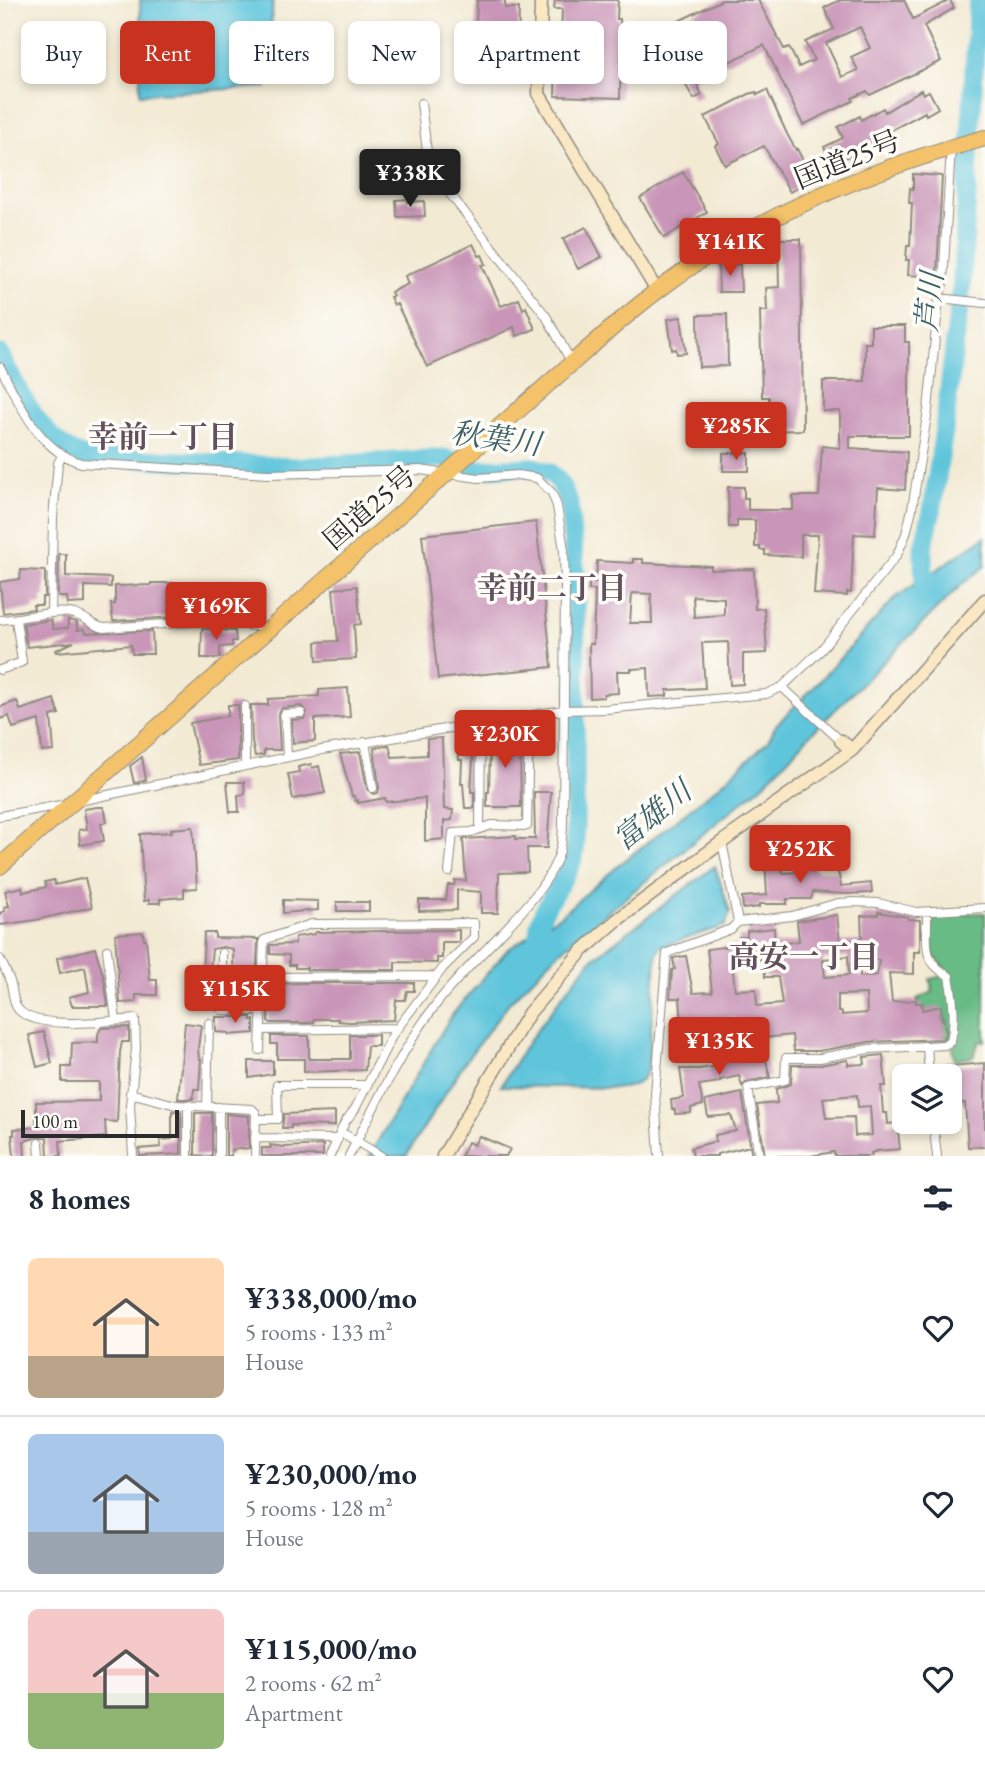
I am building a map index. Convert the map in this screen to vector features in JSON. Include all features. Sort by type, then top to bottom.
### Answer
[{"type":"highway","name":"国道25号","points":[[0,866],[657,290],[719,249],[777,217],[849,184],[983,138]]},
{"type":"main road","points":[[541,0],[539,94],[657,290]]},
{"type":"main road","points":[[443,1156],[529,1013],[582,951],[617,920],[852,750],[984,604]]},
{"type":"main road","points":[[841,741],[852,750]]},
{"type":"street","points":[[421,103],[428,160],[432,171],[546,316],[572,363]]},
{"type":"street","points":[[0,817],[365,742],[563,710],[766,694],[782,687],[822,649],[875,584],[897,555],[906,534],[928,410],[943,283],[954,146]]},
{"type":"street","points":[[941,298],[985,303]]},
{"type":"street","points":[[0,368],[39,435],[62,456],[94,464],[268,474],[450,470],[479,478],[518,475],[537,478],[552,493],[557,506],[564,550],[563,833],[556,862],[529,901],[453,982],[432,1009],[398,1062],[359,1143],[349,1156]]},
{"type":"street","points":[[51,612],[53,518],[58,463],[62,456]]},
{"type":"street","points":[[0,620],[51,612],[84,617],[90,624],[104,628],[197,622],[270,628]]},
{"type":"street","points":[[0,670],[22,662],[16,619]]},
{"type":"street","points":[[782,687],[841,741]]},
{"type":"street","points":[[245,706],[245,766]]},
{"type":"street","points":[[287,757],[285,714],[301,713]]},
{"type":"street","points":[[449,872],[453,833],[471,832],[492,825],[527,825],[529,716]]},
{"type":"street","points":[[480,829],[481,723]]},
{"type":"street","points":[[365,742],[373,788]]},
{"type":"street","points":[[722,842],[738,922]]},
{"type":"street","points":[[659,1156],[660,1138],[655,1094],[667,953],[731,929],[738,922],[792,916],[838,903],[878,903],[916,912],[985,908]]},
{"type":"street","points":[[759,1156],[748,1088],[785,1080],[786,1058],[820,1058],[869,1049],[945,1045],[951,1041],[954,1000],[949,976],[935,969],[929,961],[927,912]]},
{"type":"street","points":[[260,1050],[264,940],[311,924],[474,923],[474,937],[437,976],[397,1028],[330,1156]]},
{"type":"street","points":[[107,950],[117,1020]]},
{"type":"street","points":[[222,953],[222,1010],[261,1010]]},
{"type":"street","points":[[0,959],[3,975],[16,1007],[24,1015],[34,1019],[77,1023],[135,1018],[136,1049],[130,1093],[133,1156]]},
{"type":"street","points":[[262,977],[437,976]]},
{"type":"street","points":[[206,1106],[209,1023]]},
{"type":"street","points":[[261,1030],[397,1028]]},
{"type":"street","points":[[927,1046],[928,1064]]},
{"type":"street","points":[[256,1119],[278,1119],[277,1085],[366,1085]]},
{"type":"street","points":[[130,1093],[176,1105],[252,1109],[256,1113],[255,1156]]},
{"type":"street","points":[[188,1105],[188,1156]]},
{"type":"street","points":[[219,1107],[219,1156]]},
{"type":"street","points":[[934,1134],[937,1156]]},
{"type":"street","points":[[255,1138],[339,1135],[381,1156]]},
{"type":"street","points":[[39,1143],[40,1156]]},
{"type":"green space","points":[[985,913],[985,1041],[979,1042],[973,1057],[955,1060],[952,1049],[958,1041],[933,1033],[934,1027],[946,1022],[937,1008],[923,1010],[917,999],[933,992],[930,979],[943,976],[947,971],[933,955],[928,933],[931,915]]},
{"type":"water","points":[[140,0],[273,0],[272,21],[229,21],[229,84],[267,84],[267,87],[140,94],[140,84],[215,84],[215,21],[140,21]]},
{"type":"water","points":[[985,537],[985,566],[962,584],[765,783],[557,954],[509,1003],[465,1062],[406,1156],[369,1156],[451,1016],[507,950],[561,915],[719,786],[768,741],[776,725],[895,598]]},
{"type":"water","points":[[715,866],[730,912],[725,926],[661,946],[657,952],[648,1067],[642,1079],[632,1086],[622,1088],[501,1086],[526,1045],[591,960]]},
{"type":"building","points":[[477,0],[505,0],[505,8],[519,8],[519,21],[476,21]]},
{"type":"building","points":[[555,0],[618,0],[620,98],[555,96],[555,84],[604,84],[604,21],[562,21],[562,9],[554,9]]},
{"type":"building","points":[[722,0],[758,0],[784,49],[789,47],[799,67],[814,60],[805,42],[834,29],[824,8],[840,0],[904,0],[913,19],[950,0],[954,8],[924,26],[941,61],[870,95],[867,91],[852,98],[853,101],[803,125],[764,45],[727,63],[727,21],[679,21]],"holes":[[[860,27],[870,48],[851,57],[858,70],[842,77],[826,43]]]},
{"type":"building","points":[[685,84],[696,84],[702,95],[694,99]]},
{"type":"building","points":[[767,90],[787,134],[813,179],[790,192],[764,146],[725,165],[715,146],[719,144],[705,117],[749,94],[756,92],[757,95]]},
{"type":"building","points":[[921,90],[923,94],[929,91],[938,108],[926,115],[925,112],[873,140],[875,143],[833,164],[824,147],[843,138],[838,127],[860,116],[861,120],[883,108],[885,112]]},
{"type":"building","points":[[683,172],[707,212],[664,238],[640,198]]},
{"type":"building","points":[[913,174],[942,176],[937,272],[922,271],[921,276],[908,275],[909,260],[906,260],[907,246],[910,246],[912,203],[909,203]]},
{"type":"building","points":[[408,199],[408,202],[424,201],[425,216],[397,217],[396,200]]},
{"type":"building","points":[[586,227],[602,257],[578,269],[563,239]]},
{"type":"building","points":[[778,239],[801,239],[803,430],[748,431],[748,417],[769,417],[769,397],[762,397],[760,311],[767,311],[766,288],[779,287]]},
{"type":"building","points":[[473,244],[479,256],[482,255],[486,264],[482,265],[501,306],[519,299],[523,309],[526,307],[535,329],[517,336],[514,327],[427,367],[397,304],[394,305],[390,297],[393,296],[391,292],[408,284],[405,276]]},
{"type":"building","points":[[718,264],[740,264],[741,292],[719,292]]},
{"type":"building","points":[[727,314],[728,366],[699,367],[698,315]]},
{"type":"building","points":[[681,317],[686,353],[677,354],[676,349],[672,350],[668,319]]},
{"type":"building","points":[[871,326],[905,326],[905,342],[909,342],[909,436],[850,436],[850,448],[907,452],[905,490],[878,488],[875,535],[854,534],[851,593],[847,592],[847,596],[814,594],[818,535],[801,535],[801,557],[765,555],[765,550],[755,547],[755,520],[737,520],[737,527],[729,527],[728,487],[744,487],[748,510],[793,510],[793,496],[819,496],[822,446],[840,448],[840,411],[823,411],[823,381],[865,381],[865,343],[871,343]]},
{"type":"building","points":[[723,453],[749,453],[749,471],[723,471]]},
{"type":"building","points":[[536,522],[552,667],[438,679],[422,535]]},
{"type":"building","points":[[59,554],[66,554],[66,576],[111,578],[111,587],[85,586],[85,603],[68,604],[67,597],[58,597]]},
{"type":"building","points":[[633,559],[643,559],[643,563],[711,566],[711,570],[754,569],[755,609],[764,608],[767,653],[743,654],[743,684],[730,685],[728,642],[702,643],[705,688],[667,690],[667,696],[649,697],[648,668],[631,669],[617,671],[618,693],[590,698],[589,644],[593,644],[595,590],[589,590],[589,582],[596,582],[597,561],[633,563]],"holes":[[[632,593],[651,594],[652,623],[630,623]],[[693,596],[724,598],[724,615],[694,617]]]},
{"type":"building","points":[[21,570],[45,571],[45,597],[42,597],[42,605],[33,605],[34,609],[3,613],[0,582],[20,579]]},
{"type":"building","points":[[173,583],[173,587],[199,589],[199,600],[175,598],[175,617],[113,621],[111,604],[115,604],[115,586]]},
{"type":"building","points":[[357,586],[361,624],[354,625],[356,659],[317,661],[316,642],[338,641],[333,589]]},
{"type":"building","points":[[51,620],[53,629],[68,628],[68,620],[77,622],[77,630],[85,629],[86,633],[152,631],[153,654],[132,654],[131,645],[57,652],[56,650],[74,642],[27,647],[23,624]]},
{"type":"building","points":[[202,629],[235,631],[236,641],[232,641],[232,646],[220,647],[220,658],[201,658]]},
{"type":"building","points":[[348,688],[350,717],[315,719],[315,741],[293,743],[292,720],[304,719],[307,712],[301,706],[282,708],[278,714],[280,750],[264,750],[264,755],[255,756],[251,705],[268,705],[268,699],[319,696],[319,690]]},
{"type":"building","points":[[54,699],[59,714],[51,716],[54,751],[42,752],[39,720],[13,728],[9,716],[0,719],[0,707],[17,701],[20,710]]},
{"type":"building","points":[[228,705],[238,705],[238,760],[199,765],[190,723],[228,716]]},
{"type":"building","points":[[497,728],[517,728],[521,807],[487,807],[490,743],[493,743],[493,731],[497,731]]},
{"type":"building","points":[[472,733],[471,792],[474,792],[474,808],[465,808],[461,784],[462,760],[459,760],[457,735]]},
{"type":"building","points":[[442,738],[444,809],[453,810],[452,820],[444,821],[444,839],[425,841],[425,798],[386,802],[385,798],[358,803],[358,800],[355,801],[340,754],[360,752],[367,789],[373,794],[378,793],[379,788],[374,748],[389,745],[392,757],[427,755],[427,739]]},
{"type":"building","points":[[142,757],[146,780],[134,783],[130,766]]},
{"type":"building","points":[[311,764],[312,768],[319,766],[325,793],[293,799],[288,774],[299,772],[298,767]]},
{"type":"building","points":[[227,782],[244,782],[245,794],[238,795],[239,812],[230,812]]},
{"type":"building","points":[[534,792],[551,792],[547,848],[527,848],[528,872],[499,873],[498,913],[481,913],[481,892],[457,890],[457,910],[419,911],[419,900],[446,900],[448,885],[454,885],[455,880],[466,881],[463,839],[516,836],[516,839],[535,839]]},
{"type":"building","points":[[103,807],[105,811],[107,822],[101,823],[104,841],[80,845],[79,830],[87,829],[84,809]]},
{"type":"building","points":[[193,827],[197,888],[184,889],[184,897],[160,899],[160,903],[144,901],[140,834],[172,832],[171,829]]},
{"type":"building","points":[[781,859],[783,873],[799,872],[800,867],[805,867],[804,861],[814,861],[815,870],[838,871],[841,886],[871,883],[872,893],[813,892],[811,899],[787,899],[787,904],[759,904],[759,907],[743,909],[742,897],[767,895],[765,860]]},
{"type":"building","points":[[85,878],[92,907],[0,925],[0,913],[5,911],[4,907],[9,906],[5,891],[22,887],[23,892],[46,887],[45,882],[54,880],[55,885]]},
{"type":"building","points":[[283,900],[318,901],[318,910],[283,913]]},
{"type":"building","points":[[337,902],[369,902],[369,911],[337,911]]},
{"type":"building","points":[[878,912],[920,920],[920,952],[914,952],[914,974],[889,973],[892,1002],[916,1000],[916,1003],[922,1003],[922,1010],[941,1006],[946,1032],[943,1039],[869,1042],[819,1051],[794,1051],[792,1035],[763,1038],[762,1027],[736,1029],[735,1018],[709,1021],[709,1040],[683,1038],[680,998],[670,998],[672,970],[675,969],[673,958],[686,956],[693,993],[712,992],[707,949],[739,945],[739,937],[747,937],[747,931],[774,928],[775,945],[799,941],[797,921],[837,915],[840,942],[862,941],[861,916],[878,915]],"holes":[[[848,956],[849,975],[825,977],[823,959]],[[764,959],[765,977],[778,977],[782,1004],[757,1006],[756,989],[735,990],[732,963]],[[860,960],[879,960],[877,975],[860,977]],[[866,994],[867,1013],[842,1015],[842,1012],[838,1012],[838,995]]]},
{"type":"building","points":[[459,930],[459,942],[442,942],[442,958],[437,958],[437,963],[395,962],[395,970],[307,970],[289,965],[289,955],[270,954],[270,945],[295,944],[295,937],[315,932]]},
{"type":"building","points":[[143,932],[150,980],[157,980],[157,995],[136,995],[136,1002],[120,1003],[115,934]]},
{"type":"building","points":[[204,933],[215,933],[215,938],[258,939],[256,985],[250,985],[250,1004],[234,1004],[233,949],[212,949],[210,970],[214,970],[214,978],[202,980]]},
{"type":"building","points":[[95,948],[104,978],[108,1006],[72,1006],[69,997],[89,992],[85,967],[60,973],[57,958]]},
{"type":"building","points":[[414,983],[414,991],[407,991],[405,1000],[396,1000],[394,1020],[350,1022],[314,1019],[314,1022],[309,1023],[268,1021],[270,984]]},
{"type":"building","points":[[216,1017],[251,1017],[251,1020],[254,1020],[254,1033],[229,1035],[216,1032]]},
{"type":"building","points":[[185,1023],[201,1025],[198,1048],[201,1059],[199,1089],[194,1089],[193,1099],[178,1099]]},
{"type":"building","points":[[129,1027],[129,1042],[122,1042],[120,1052],[117,1122],[105,1121],[106,1137],[60,1141],[61,1156],[48,1156],[47,1137],[38,1137],[24,1141],[25,1156],[14,1156],[14,1129],[36,1127],[36,1102],[99,1101],[99,1082],[62,1082],[62,1067],[71,1067],[72,1043],[98,1042],[101,1028]]},
{"type":"building","points":[[44,1032],[52,1063],[37,1067],[29,1035]]},
{"type":"building","points":[[350,1035],[378,1035],[378,1046],[367,1046],[365,1070],[304,1072],[304,1059],[277,1059],[277,1044],[271,1044],[271,1036],[309,1036],[309,1059],[350,1059]]},
{"type":"building","points":[[741,1049],[742,1057],[758,1054],[759,1058],[765,1057],[770,1077],[747,1082],[742,1086],[739,1076],[699,1085],[703,1105],[691,1108],[691,1113],[675,1114],[671,1100],[684,1098],[680,1069],[723,1066],[720,1051]]},
{"type":"building","points":[[883,1055],[886,1086],[881,1086],[883,1113],[887,1113],[888,1124],[892,1124],[892,1134],[898,1134],[900,1149],[877,1151],[871,1153],[872,1156],[835,1156],[834,1152],[810,1156],[765,1156],[757,1105],[777,1103],[776,1089],[791,1084],[792,1065],[820,1065],[848,1060],[848,1065],[865,1064],[864,1057]],"holes":[[[857,1095],[858,1107],[870,1106],[872,1135],[855,1136],[854,1117],[826,1118],[823,1098]]]},
{"type":"building","points":[[249,1061],[273,1061],[273,1074],[249,1078]]},
{"type":"building","points":[[985,1063],[985,1147],[968,1147],[965,1103],[962,1103],[962,1065]]},
{"type":"building","points":[[742,1093],[752,1156],[750,1146],[717,1156],[693,1156],[691,1148],[716,1141],[715,1135],[736,1131],[731,1115],[708,1117],[705,1101]]},
{"type":"building","points":[[172,1111],[181,1112],[181,1154],[140,1156],[139,1149],[161,1147],[160,1140],[172,1139]]},
{"type":"building","points":[[335,1112],[335,1126],[291,1125],[291,1128],[282,1128],[284,1114]]},
{"type":"building","points":[[195,1113],[212,1113],[212,1156],[195,1155]]},
{"type":"building","points":[[226,1114],[249,1116],[249,1148],[231,1150],[231,1156],[226,1156]]},
{"type":"building","points":[[479,1136],[510,1149],[506,1156],[461,1156],[468,1142],[474,1145]]},
{"type":"building","points":[[270,1145],[323,1145],[323,1156],[262,1156],[262,1148],[271,1148]]},
{"type":"waterway","name":"芦川","points":[[924,603],[923,548],[932,511],[944,430],[962,282],[978,0]]},
{"type":"waterway","name":"秋葉川","points":[[0,354],[23,398],[44,428],[68,450],[82,456],[297,467],[444,458],[475,469],[533,467],[550,473],[559,481],[569,502],[576,579],[575,851],[566,875],[544,910],[538,933],[541,944]]},
{"type":"district","name":"幸前一丁目","points":[[163,436]]},
{"type":"district","name":"幸前二丁目","points":[[552,587]]},
{"type":"district","name":"高安一丁目","points":[[804,956]]},
{"type":"water label","name":"富雄川","points":[[652,815]]}]
